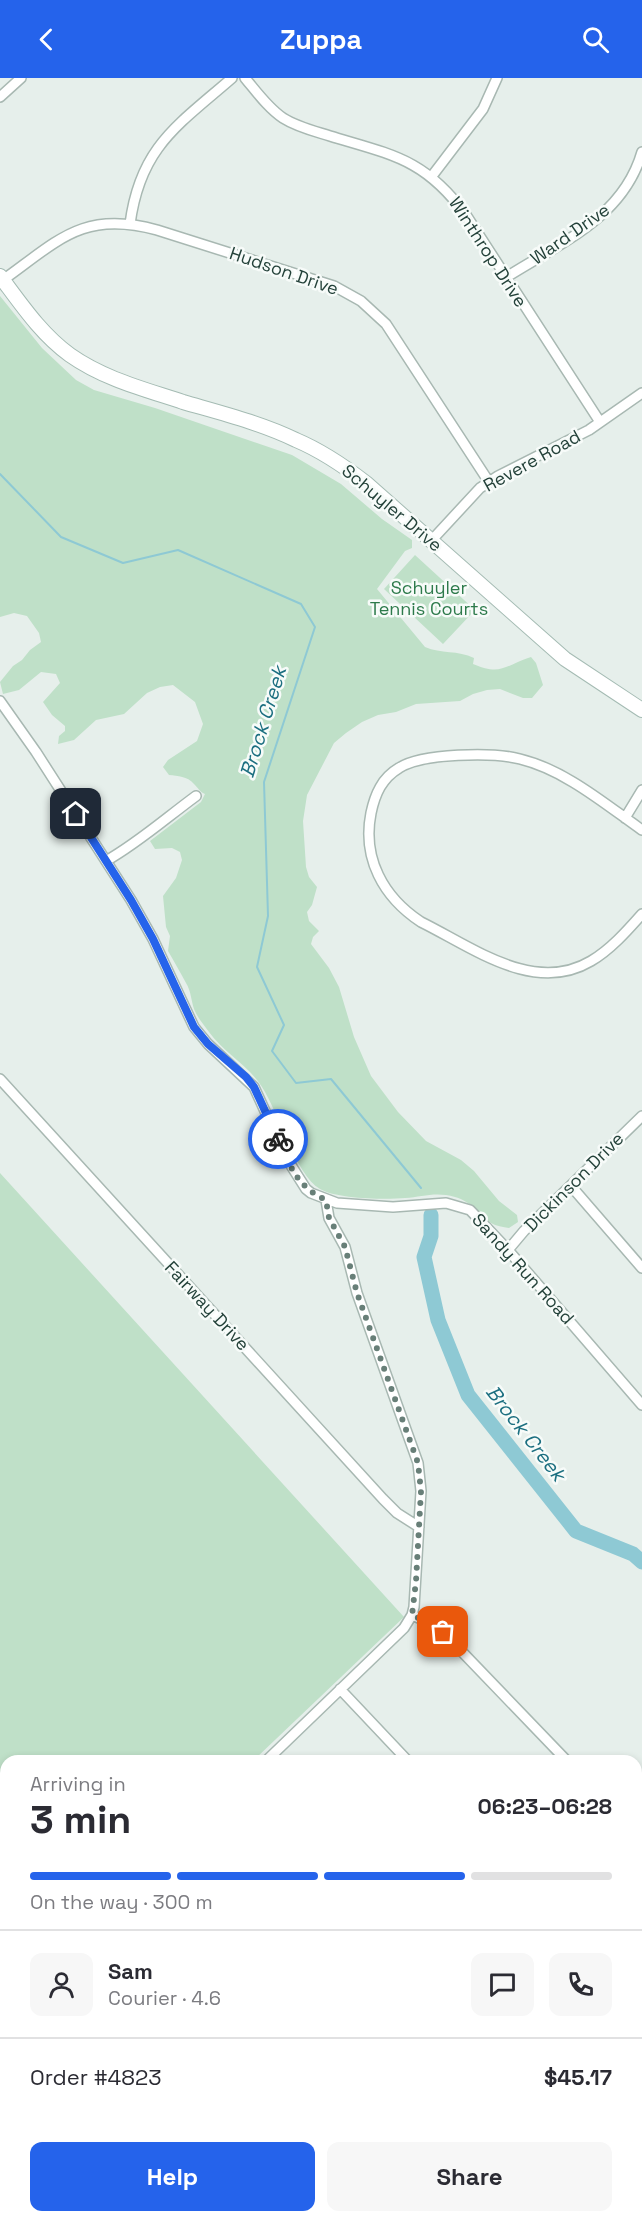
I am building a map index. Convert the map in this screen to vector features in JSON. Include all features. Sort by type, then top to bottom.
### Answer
[{"type":"street","points":[[0,97],[21,78]]},
{"type":"street","points":[[130,224],[136,190],[148,161],[180,123],[232,78]]},
{"type":"street","name":"Winthrop Drive","points":[[244,78],[274,111],[292,123],[394,155],[432,176],[454,198],[600,422]]},
{"type":"street","points":[[432,176],[483,109],[497,78]]},
{"type":"street","name":"Ward Drive","points":[[505,278],[581,231],[607,211],[618,200],[634,176],[642,152]]},
{"type":"street","name":"Hudson Drive","points":[[1,278],[47,246],[72,232],[99,225],[130,224],[157,230],[334,286],[361,301],[377,314],[396,338],[489,482]]},
{"type":"street","name":"Schuyler Drive","points":[[1,278],[43,332],[58,346],[87,366],[134,386],[278,432],[317,450],[366,483],[566,659],[642,710]]},
{"type":"street","name":"Revere Road","points":[[431,541],[472,495],[489,482],[570,440],[642,393]]},
{"type":"street","name":"Sandy Run Road","points":[[0,702],[36,752],[153,939],[194,1027],[208,1044],[246,1077],[254,1087],[294,1172],[306,1189],[337,1203],[393,1207],[436,1203],[458,1205],[474,1214],[642,1405]]},
{"type":"street","points":[[642,830],[568,780],[535,763],[489,755],[430,758],[405,764],[384,781],[373,803],[369,827],[372,861],[383,885],[406,912],[500,962],[528,972],[554,973],[582,966],[603,952],[642,915]]},
{"type":"street","points":[[625,818],[642,790]]},
{"type":"street","points":[[106,861],[130,848],[196,796]]},
{"type":"street","name":"Fairway Drive","points":[[0,1079],[383,1499],[397,1513],[419,1527]]},
{"type":"street","name":"Dickinson Drive","points":[[508,1250],[524,1231],[642,1116]]},
{"type":"street","points":[[571,1186],[642,1268]]},
{"type":"street","points":[[272,1755],[404,1628],[412,1615],[416,1581],[421,1491],[418,1463],[357,1293],[345,1247],[329,1218],[326,1200]]},
{"type":"street","points":[[412,1615],[443,1632],[561,1755]]},
{"type":"street","points":[[340,1689],[402,1755]]},
{"type":"green space","points":[[0,296],[42,348],[76,380],[94,390],[155,408],[292,455],[341,484],[382,519],[412,540],[412,548],[405,551],[377,589],[425,647],[474,658],[473,664],[482,668],[502,668],[531,657],[536,663],[543,685],[532,698],[523,698],[500,689],[487,690],[460,701],[416,704],[362,722],[334,743],[307,795],[303,821],[306,867],[309,877],[317,887],[312,905],[307,912],[309,921],[319,931],[313,937],[311,944],[329,968],[339,987],[354,1037],[371,1076],[398,1112],[426,1141],[461,1160],[474,1171],[499,1201],[517,1215],[518,1222],[509,1228],[491,1223],[471,1205],[461,1199],[446,1195],[374,1199],[338,1195],[320,1189],[311,1181],[295,1157],[262,1087],[250,1072],[215,1039],[197,1015],[188,986],[168,951],[170,936],[166,927],[163,896],[176,878],[182,860],[180,852],[172,848],[155,849],[150,841],[201,802],[205,794],[188,779],[169,775],[163,767],[168,760],[197,741],[203,724],[195,702],[173,685],[160,687],[147,693],[124,714],[96,720],[74,740],[58,744],[59,736],[65,731],[65,726],[52,715],[43,702],[60,683],[56,674],[41,672],[19,690],[3,694],[0,682],[13,666],[41,642],[39,633],[27,616],[14,613],[0,617]]},
{"type":"green space","name":"Schuyler Tennis Courts","points":[[415,555],[475,610],[443,644],[384,589]]},
{"type":"green space","points":[[0,1173],[404,1617],[259,1755],[0,1755]]},
{"type":"waterway","name":"Brock Creek","points":[[0,474],[61,537],[123,563],[178,550],[301,604],[315,627],[264,782],[268,916],[257,967],[284,1025],[272,1051],[296,1083],[331,1079],[421,1188]]},
{"type":"waterway","name":"Brock Creek","points":[[431,1215],[431,1236],[424,1257],[438,1320],[468,1395],[576,1531],[633,1554],[642,1562]]},
{"type":"way so far","points":[[278,1139],[286,1159],[306,1189],[326,1200],[329,1218],[345,1247],[357,1293],[418,1463],[421,1491],[412,1615],[443,1632]]},
{"type":"route","points":[[76,814],[153,939],[194,1027],[208,1044],[246,1077],[254,1087],[278,1139]]}]
